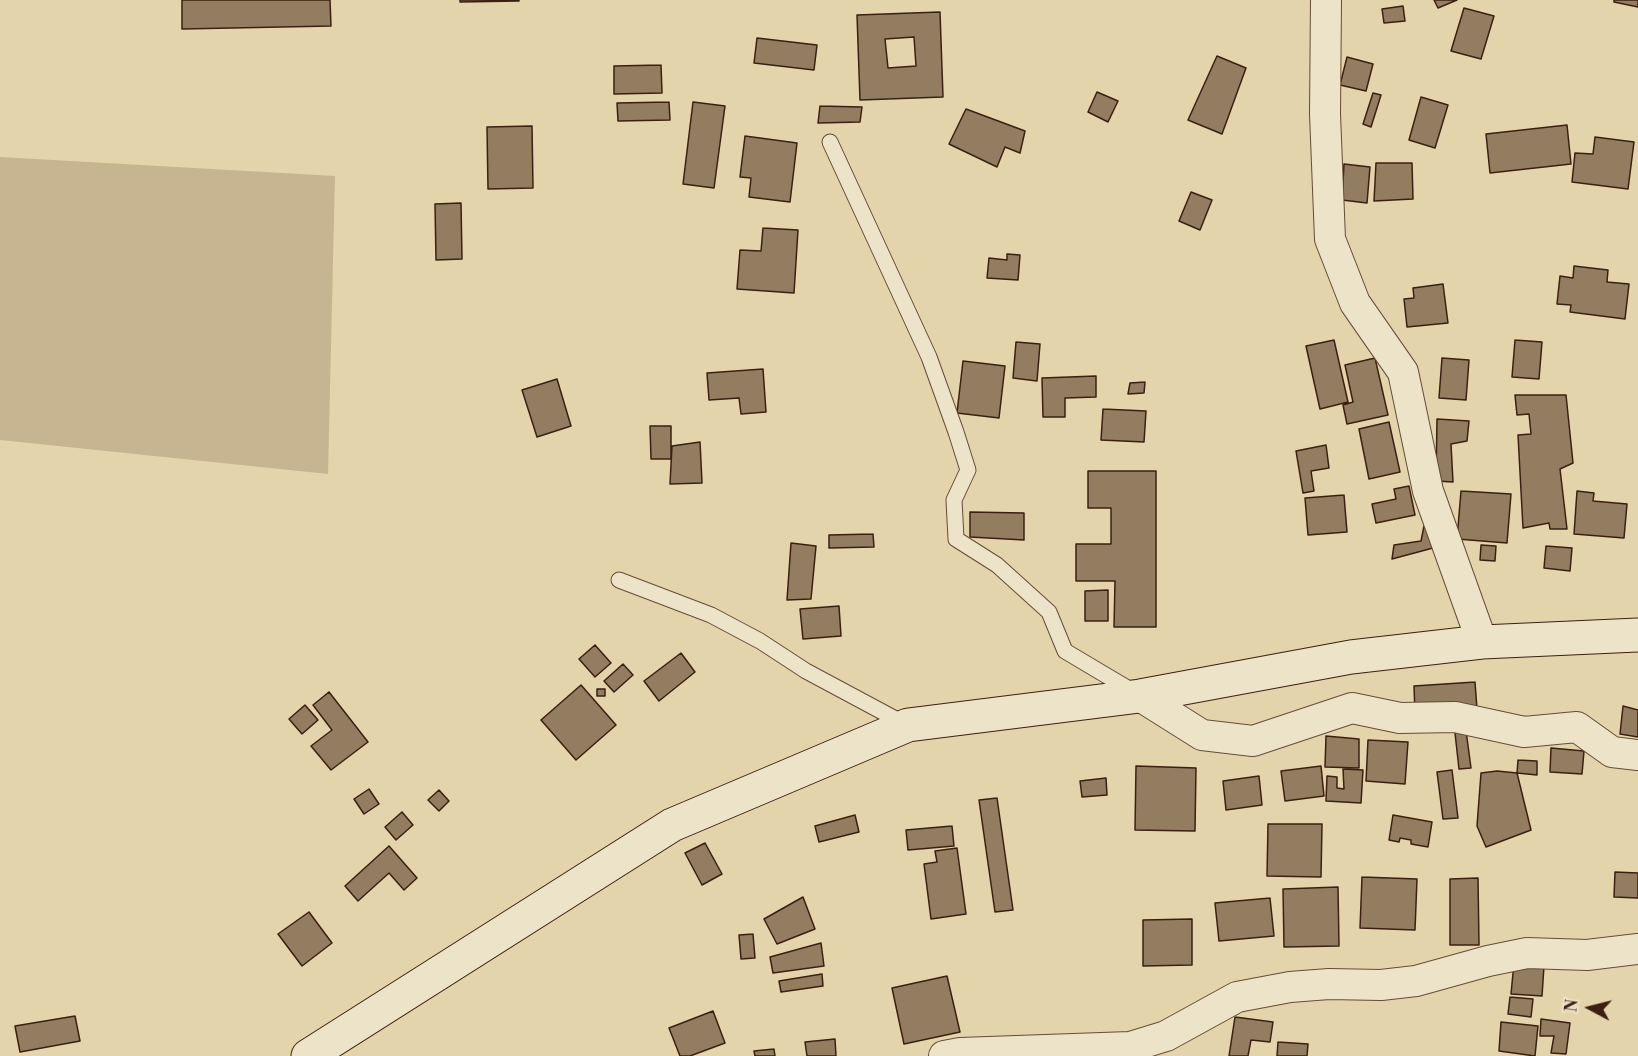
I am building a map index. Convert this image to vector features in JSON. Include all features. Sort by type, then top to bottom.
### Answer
[{"type":"main road","points":[[308,1056],[672,825],[908,725],[1140,696],[1351,657],[1482,642],[1638,635]]},
{"type":"street","points":[[1326,0],[1325,114],[1329,239],[1355,303],[1404,372],[1428,491],[1482,642]]},
{"type":"street","points":[[1140,696],[1202,735],[1232,739],[1253,741],[1352,708],[1401,718],[1455,717],[1524,732],[1577,727],[1612,752],[1638,755]]},
{"type":"street","points":[[944,1056],[960,1053],[1130,1047],[1166,1036],[1237,997],[1290,987],[1329,984],[1381,985],[1416,981],[1527,953],[1587,955],[1638,949]]},
{"type":"lane","points":[[830,142],[929,357],[959,441],[968,470],[954,500],[956,539],[996,565],[1049,612],[1065,651],[1140,696]]},
{"type":"lane","points":[[619,580],[711,615],[760,640],[806,671],[908,725]]},
{"type":"shaded area","points":[[0,157],[335,176],[328,474],[0,440]]},
{"type":"building","points":[[182,0],[330,0],[331,26],[182,29]]},
{"type":"building","points":[[460,0],[519,0],[519,1],[460,2]]},
{"type":"building","points":[[1434,0],[1457,0],[1438,8]]},
{"type":"building","points":[[1614,0],[1638,0],[1638,7],[1614,2]]},
{"type":"building","points":[[1403,6],[1405,21],[1384,23],[1382,9]]},
{"type":"building","points":[[1464,8],[1494,16],[1481,59],[1451,51]]},
{"type":"building","points":[[940,12],[943,97],[860,100],[857,15]],"holes":[[[914,37],[916,66],[888,68],[885,39]]]},
{"type":"building","points":[[757,38],[817,45],[814,70],[754,63]]},
{"type":"building","points":[[1217,56],[1246,68],[1222,134],[1188,120]]},
{"type":"building","points":[[1347,57],[1373,64],[1366,91],[1340,85]]},
{"type":"building","points":[[661,65],[662,93],[614,94],[614,66]]},
{"type":"building","points":[[1097,92],[1118,101],[1108,122],[1088,112]]},
{"type":"building","points":[[1373,93],[1381,95],[1371,127],[1363,124]]},
{"type":"building","points":[[1421,97],[1448,105],[1435,148],[1409,140]]},
{"type":"building","points":[[669,102],[670,120],[618,121],[617,103]]},
{"type":"building","points":[[693,102],[725,106],[714,188],[683,184]]},
{"type":"building","points":[[820,106],[862,107],[860,122],[818,123]]},
{"type":"building","points":[[966,109],[1025,131],[1020,153],[1005,147],[997,167],[949,144]]},
{"type":"building","points":[[1567,125],[1571,164],[1490,173],[1486,134]]},
{"type":"building","points":[[532,126],[533,188],[488,189],[487,127]]},
{"type":"building","points":[[745,136],[797,143],[790,202],[749,197],[751,178],[740,177]]},
{"type":"building","points":[[1595,137],[1634,142],[1628,189],[1572,182],[1575,153],[1593,154]]},
{"type":"building","points":[[1376,163],[1412,163],[1413,199],[1374,201]]},
{"type":"building","points":[[1344,164],[1370,167],[1367,203],[1342,200]]},
{"type":"building","points":[[1191,192],[1212,200],[1200,230],[1179,221]]},
{"type":"building","points":[[461,203],[462,259],[436,260],[435,204]]},
{"type":"building","points":[[763,228],[798,230],[794,293],[737,289],[740,250],[761,251]]},
{"type":"building","points":[[1007,254],[1020,255],[1018,280],[987,278],[989,258],[1007,260]]},
{"type":"building","points":[[1574,266],[1608,270],[1607,282],[1629,284],[1625,319],[1570,312],[1571,305],[1557,304],[1560,276],[1573,278]]},
{"type":"building","points":[[1443,284],[1448,323],[1407,327],[1404,299],[1414,298],[1413,288]]},
{"type":"building","points":[[1334,340],[1348,402],[1320,409],[1306,346]]},
{"type":"building","points":[[1515,340],[1542,342],[1539,379],[1512,377]]},
{"type":"building","points":[[1016,342],[1040,344],[1037,381],[1013,378]]},
{"type":"building","points":[[1375,358],[1388,415],[1347,424],[1343,405],[1353,402],[1345,365]]},
{"type":"building","points":[[1442,358],[1469,360],[1466,400],[1439,398]]},
{"type":"building","points":[[963,361],[1005,366],[999,418],[957,413]]},
{"type":"building","points":[[763,369],[766,412],[741,414],[739,398],[709,400],[707,373]]},
{"type":"building","points":[[1096,376],[1096,397],[1065,398],[1065,417],[1043,417],[1042,378]]},
{"type":"building","points":[[557,379],[571,426],[537,437],[522,390]]},
{"type":"building","points":[[1145,382],[1144,393],[1128,394],[1130,383]]},
{"type":"building","points":[[1515,395],[1566,395],[1573,463],[1560,469],[1567,529],[1550,529],[1549,523],[1523,528],[1518,435],[1531,434],[1529,414],[1517,415]]},
{"type":"building","points":[[1103,409],[1146,411],[1144,442],[1101,440]]},
{"type":"building","points":[[1437,419],[1469,421],[1467,441],[1451,444],[1453,482],[1436,481]]},
{"type":"building","points":[[1389,422],[1400,472],[1369,479],[1359,429]]},
{"type":"building","points":[[650,426],[671,426],[671,459],[651,459]]},
{"type":"building","points":[[700,442],[702,483],[670,484],[672,446]]},
{"type":"building","points":[[1326,445],[1329,468],[1311,471],[1314,491],[1303,493],[1296,451]]},
{"type":"building","points":[[1088,471],[1156,471],[1156,627],[1114,627],[1115,581],[1076,581],[1076,544],[1111,544],[1111,508],[1088,508]]},
{"type":"building","points":[[1409,486],[1415,515],[1376,523],[1372,504],[1396,499],[1394,489]]},
{"type":"building","points":[[1461,491],[1511,494],[1507,543],[1457,539]]},
{"type":"building","points":[[1577,491],[1594,493],[1593,501],[1627,504],[1624,538],[1574,534]]},
{"type":"building","points":[[1344,495],[1347,532],[1308,535],[1305,498]]},
{"type":"building","points":[[970,512],[1024,513],[1024,540],[970,537]]},
{"type":"building","points":[[1424,526],[1432,527],[1433,548],[1392,559],[1394,545],[1421,541]]},
{"type":"building","points":[[873,534],[874,547],[829,548],[829,535]]},
{"type":"building","points":[[791,543],[816,546],[811,599],[787,600]]},
{"type":"building","points":[[1481,545],[1496,546],[1495,561],[1480,560]]},
{"type":"building","points":[[1546,546],[1572,548],[1570,571],[1544,568]]},
{"type":"building","points":[[1108,590],[1108,621],[1085,621],[1085,591]]},
{"type":"building","points":[[839,606],[841,636],[803,639],[800,609]]},
{"type":"building","points":[[595,645],[611,663],[595,677],[579,659]]},
{"type":"building","points":[[681,653],[695,672],[659,701],[644,681]]},
{"type":"building","points":[[623,664],[633,675],[614,692],[604,681]]},
{"type":"building","points":[[1475,682],[1477,709],[1415,713],[1414,686]]},
{"type":"building","points":[[581,685],[616,725],[576,760],[541,720]]},
{"type":"building","points":[[597,689],[605,689],[605,696],[597,696]]},
{"type":"building","points":[[329,692],[368,742],[331,770],[311,746],[332,730],[313,705]]},
{"type":"building","points":[[305,705],[318,720],[302,734],[289,719]]},
{"type":"building","points":[[1623,706],[1638,710],[1638,737],[1620,734]]},
{"type":"building","points":[[1465,723],[1471,768],[1459,769],[1454,724]]},
{"type":"building","points":[[1326,736],[1359,739],[1359,768],[1325,767]]},
{"type":"building","points":[[1368,740],[1408,742],[1405,784],[1366,781]]},
{"type":"building","points":[[1551,748],[1584,751],[1582,774],[1550,772]]},
{"type":"building","points":[[1518,760],[1537,761],[1537,775],[1517,773]]},
{"type":"building","points":[[1136,766],[1196,768],[1195,831],[1135,830]]},
{"type":"building","points":[[1321,766],[1324,796],[1285,801],[1281,771]]},
{"type":"building","points":[[1343,769],[1363,770],[1361,803],[1326,801],[1327,776],[1337,777],[1337,788],[1344,789]]},
{"type":"building","points":[[1452,770],[1458,818],[1443,819],[1437,772]]},
{"type":"building","points":[[1497,771],[1517,773],[1531,830],[1486,847],[1477,826],[1481,773]]},
{"type":"building","points":[[1259,776],[1262,805],[1226,810],[1223,781]]},
{"type":"building","points":[[1106,778],[1107,795],[1082,797],[1080,781]]},
{"type":"building","points":[[369,789],[379,804],[364,814],[354,799]]},
{"type":"building","points":[[439,790],[449,801],[439,811],[428,800]]},
{"type":"building","points":[[997,798],[1013,910],[995,912],[979,800]]},
{"type":"building","points":[[402,812],[413,825],[396,840],[385,827]]},
{"type":"building","points":[[855,815],[859,832],[819,842],[815,826]]},
{"type":"building","points":[[1393,815],[1432,822],[1428,847],[1411,844],[1411,840],[1400,838],[1399,842],[1389,840]]},
{"type":"building","points":[[1268,824],[1322,824],[1321,877],[1267,876]]},
{"type":"building","points":[[952,826],[954,846],[908,850],[906,830]]},
{"type":"building","points":[[705,843],[722,874],[702,885],[685,853]]},
{"type":"building","points":[[389,846],[417,878],[404,890],[389,873],[358,901],[345,886]]},
{"type":"building","points":[[957,848],[966,914],[931,919],[924,864],[937,862],[935,851]]},
{"type":"building","points":[[1615,872],[1638,873],[1638,898],[1614,897]]},
{"type":"building","points":[[1362,877],[1417,879],[1415,930],[1360,928]]},
{"type":"building","points":[[1478,878],[1479,945],[1450,945],[1450,879]]},
{"type":"building","points":[[1338,887],[1339,946],[1284,947],[1283,889]]},
{"type":"building","points":[[803,897],[815,929],[777,944],[764,919]]},
{"type":"building","points":[[1270,898],[1274,936],[1219,941],[1215,903]]},
{"type":"building","points":[[309,912],[332,943],[302,966],[278,934]]},
{"type":"building","points":[[1192,919],[1192,965],[1143,966],[1143,920]]},
{"type":"building","points":[[753,934],[755,958],[741,959],[739,935]]},
{"type":"building","points":[[821,943],[824,966],[773,973],[770,957]]},
{"type":"building","points":[[1514,963],[1544,966],[1542,996],[1511,994]]},
{"type":"building","points":[[822,974],[823,986],[781,992],[779,981]]},
{"type":"building","points":[[947,976],[960,1032],[904,1044],[892,988]]},
{"type":"building","points":[[1510,997],[1533,999],[1531,1017],[1508,1014]]},
{"type":"building","points":[[713,1011],[725,1043],[690,1056],[680,1056],[669,1028]]},
{"type":"building","points":[[75,1016],[80,1041],[20,1052],[15,1026]]},
{"type":"building","points":[[1235,1017],[1273,1022],[1270,1042],[1251,1040],[1248,1056],[1229,1056]]},
{"type":"building","points":[[1541,1019],[1570,1023],[1566,1054],[1551,1053],[1554,1036],[1540,1036]]},
{"type":"building","points":[[1501,1022],[1538,1026],[1535,1056],[1499,1051]]},
{"type":"building","points":[[835,1039],[836,1056],[807,1056],[805,1042]]},
{"type":"building","points":[[1278,1042],[1308,1044],[1307,1056],[1277,1056]]},
{"type":"building","points":[[774,1049],[775,1056],[755,1056],[754,1051]]}]
